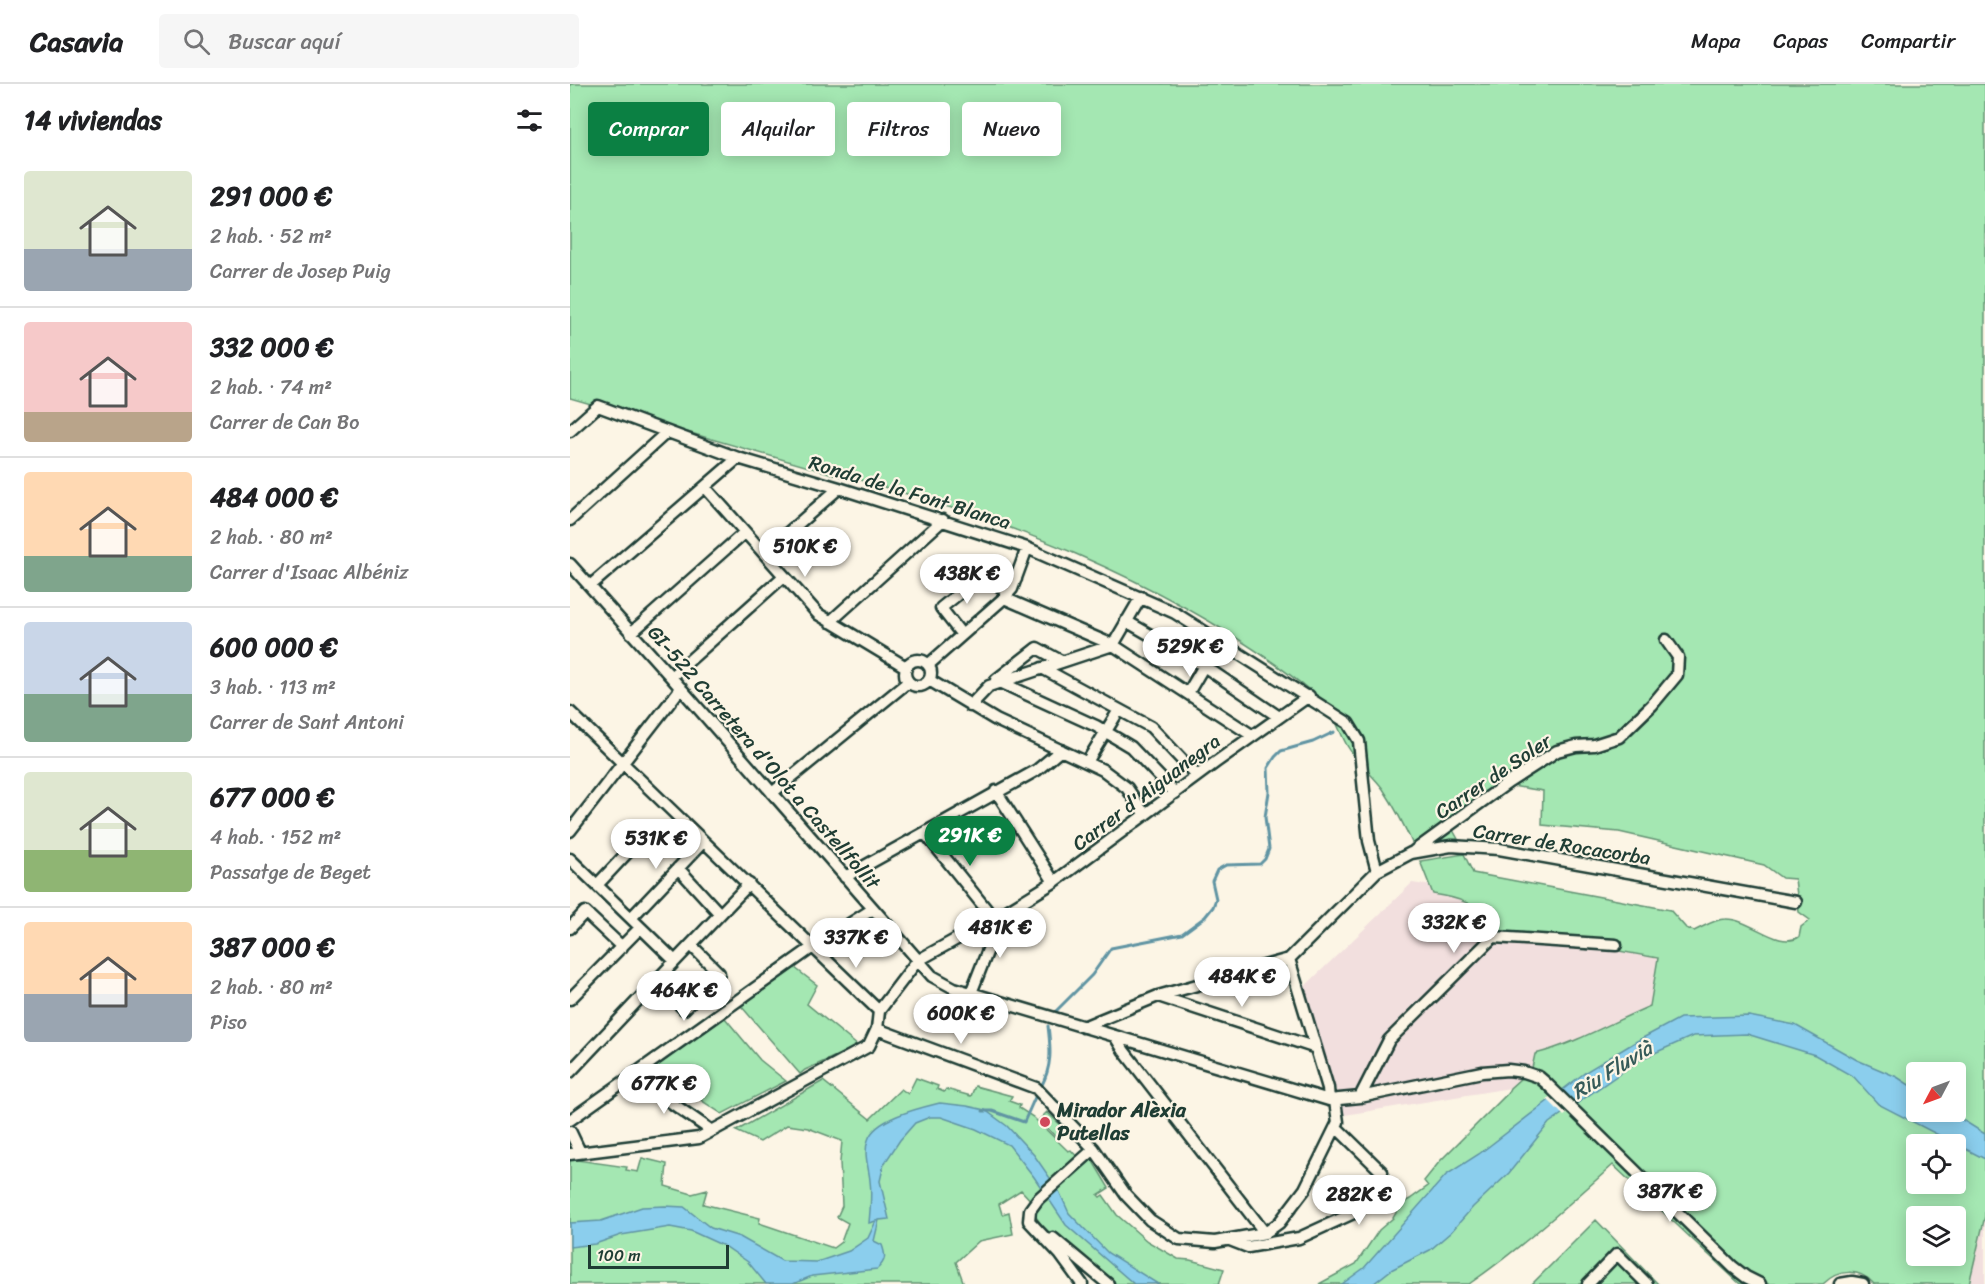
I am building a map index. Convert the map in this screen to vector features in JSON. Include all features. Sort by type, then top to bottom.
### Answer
[{"type":"street","name":"Ronda de la Font Blanca","points":[[570,431],[598,406],[738,458],[1027,548],[1175,613],[1309,696],[1348,723],[1359,741],[1369,841],[1377,871]]},
{"type":"street","points":[[570,520],[667,432]]},
{"type":"street","points":[[590,586],[738,458]]},
{"type":"street","points":[[705,487],[818,614],[906,668]]},
{"type":"street","points":[[765,553],[839,488]]},
{"type":"street","points":[[830,622],[943,520]]},
{"type":"street","points":[[631,633],[745,532]]},
{"type":"street","points":[[928,664],[1006,596],[1016,579],[1027,548]]},
{"type":"street","name":"GI-522 Carretera d'Olot a Castellfollit","points":[[570,564],[671,676],[932,976],[954,988],[1116,1038],[1332,1100],[1360,1097],[1482,1072],[1518,1071],[1539,1077],[1734,1267],[1746,1277],[1760,1284]]},
{"type":"street","points":[[962,635],[941,608],[989,569],[998,578]]},
{"type":"street","points":[[1016,579],[1005,573],[998,578],[996,584],[1006,596],[1113,645],[1253,736]]},
{"type":"street","points":[[671,676],[784,576]]},
{"type":"street","points":[[989,686],[1113,645],[1141,597]]},
{"type":"street","points":[[1126,621],[1204,666],[1279,717]]},
{"type":"street","points":[[1078,655],[1087,634]]},
{"type":"street","points":[[1188,693],[1219,640]]},
{"type":"street","name":"Carrer de Soler","points":[[1411,853],[1509,782],[1557,751],[1619,737],[1652,705],[1677,675],[1678,657],[1666,640]]},
{"type":"street","points":[[970,706],[989,686],[1037,648],[1061,661]]},
{"type":"street","points":[[921,660],[928,664],[931,672],[929,680],[923,685],[915,686],[908,682],[905,675],[906,668],[912,661],[921,660]]},
{"type":"street","points":[[1042,668],[1151,727],[1197,776]]},
{"type":"street","points":[[929,680],[996,720],[1103,770],[1127,788],[1145,815]]},
{"type":"street","points":[[772,793],[908,682]]},
{"type":"street","points":[[1000,682],[1105,732],[1131,747],[1175,793]]},
{"type":"street","points":[[570,831],[681,688]]},
{"type":"street","name":"Carrer d'Aiguanegra","points":[[917,960],[998,916],[1054,882],[1309,696]]},
{"type":"street","points":[[1087,762],[1119,710]]},
{"type":"street","points":[[571,713],[879,1011]]},
{"type":"street","points":[[845,877],[1037,770],[1061,750]]},
{"type":"street","points":[[996,792],[1054,882]]},
{"type":"street","points":[[924,833],[998,916],[971,993]]},
{"type":"street","points":[[597,885],[642,837]]},
{"type":"street","points":[[631,918],[703,842]]},
{"type":"street","name":"Carrer de Rocacorba","points":[[1289,959],[1377,871],[1411,853],[1451,846],[1499,849],[1796,903]]},
{"type":"street","points":[[570,859],[675,961]]},
{"type":"street","points":[[678,868],[720,914]]},
{"type":"street","points":[[570,1072],[749,884]]},
{"type":"street","points":[[570,1120],[813,947],[873,909]]},
{"type":"street","points":[[570,928],[585,912],[622,947]]},
{"type":"street","points":[[570,999],[640,928]]},
{"type":"street","points":[[1360,1097],[1389,1040],[1493,937],[1616,945]]},
{"type":"street","points":[[656,981],[684,1009],[719,973],[691,945]]},
{"type":"street","points":[[877,1029],[1035,1088],[1092,1152],[1126,1196],[1150,1220],[1179,1239],[1215,1242],[1265,1233],[1279,1222],[1305,1189],[1338,1122],[1289,959],[1158,996],[1083,1027]]},
{"type":"street","points":[[570,1131],[575,1153],[699,1138],[869,1046],[877,1029],[879,1011],[917,960]]},
{"type":"street","points":[[1158,996],[1316,1048]]},
{"type":"street","points":[[1116,1038],[1265,1233]]},
{"type":"street","points":[[633,1076],[712,1131]]},
{"type":"street","points":[[1230,1239],[1248,1247],[1299,1238],[1358,1211],[1382,1172],[1336,1127]]},
{"type":"street","points":[[1082,1284],[1060,1254],[1029,1221],[1030,1210],[1038,1199],[1092,1152]]},
{"type":"street","points":[[1039,1231],[1057,1240],[1108,1284]]},
{"type":"street","points":[[1588,1284],[1617,1254],[1647,1284]]},
{"type":"street","points":[[1840,1284],[1852,1281],[1863,1284]]},
{"type":"shaded area","points":[[1412,883],[1447,888],[1489,910],[1514,932],[1666,960],[1656,1005],[1544,1059],[1510,1088],[1345,1115],[1301,990]]},
{"type":"shaded area","points":[[1985,1217],[1985,1284],[1969,1284]]},
{"type":"green space","points":[[570,84],[1985,84],[1985,1216],[1969,1284],[1874,1284],[1862,1275],[1849,1272],[1835,1275],[1823,1284],[1740,1284],[1613,1165],[1525,1242],[1469,1284],[1319,1284],[1356,1264],[1379,1230],[1393,1218],[1401,1204],[1428,1186],[1424,1181],[1440,1161],[1532,1068],[1535,1054],[1579,1039],[1650,1006],[1658,958],[1564,941],[1493,937],[1496,924],[1481,911],[1460,900],[1433,894],[1420,861],[1464,854],[1473,873],[1670,910],[1686,928],[1694,931],[1725,919],[1744,923],[1782,940],[1799,937],[1801,927],[1810,920],[1799,912],[1795,879],[1782,878],[1764,865],[1619,832],[1542,825],[1543,791],[1512,786],[1453,830],[1458,839],[1415,849],[1387,796],[1352,753],[1324,703],[1264,656],[1204,618],[1140,584],[1048,542],[932,502],[845,475],[843,477],[570,398]]},
{"type":"green space","points":[[795,968],[817,985],[807,1004],[858,1046],[800,1074],[741,1006]]},
{"type":"green space","points":[[725,1018],[760,1060],[786,1081],[722,1114],[653,1069]]},
{"type":"green space","points":[[916,1078],[938,1086],[937,1089],[944,1092],[946,1089],[971,1096],[975,1086],[1012,1096],[1009,1101],[1020,1105],[1019,1108],[1033,1117],[1068,1151],[1071,1150],[1079,1159],[1091,1158],[1109,1188],[1098,1195],[1100,1197],[1103,1195],[1117,1215],[1147,1241],[1178,1259],[1224,1269],[1219,1284],[1112,1284],[1043,1227],[1036,1217],[1035,1205],[1021,1190],[999,1204],[1002,1214],[1009,1212],[1013,1234],[979,1241],[956,1262],[964,1284],[570,1284],[570,1159],[627,1167],[626,1170],[638,1172],[642,1158],[667,1164],[665,1186],[692,1194],[707,1190],[703,1204],[760,1218],[759,1223],[833,1248],[841,1242],[848,1223],[837,1217],[842,1206],[840,1162],[842,1141],[808,1128],[787,1125],[760,1142],[736,1131],[823,1081],[870,1119],[901,1089],[908,1094]]},
{"type":"green space","points":[[1047,1112],[1067,1131],[1058,1139],[1039,1120]]},
{"type":"green space","points":[[1596,1220],[1658,1284],[1532,1284]]},
{"type":"water","name":"Riu Fluvià","points":[[1749,1016],[1795,1025],[1857,1060],[1906,1083],[1906,1118],[1878,1104],[1854,1077],[1815,1055],[1747,1034],[1693,1036],[1641,1059],[1549,1123],[1509,1173],[1430,1250],[1391,1270],[1373,1284],[1342,1284],[1364,1268],[1446,1175],[1479,1154],[1587,1071],[1680,1018]]},
{"type":"water","points":[[940,1103],[985,1110],[1007,1126],[1034,1155],[1059,1191],[1069,1213],[1108,1253],[1158,1284],[1134,1284],[1066,1225],[1009,1145],[976,1129],[941,1117],[930,1117],[915,1123],[884,1164],[880,1181],[889,1219],[879,1220],[874,1241],[882,1245],[885,1255],[884,1261],[877,1269],[812,1276],[793,1284],[766,1284],[748,1262],[726,1247],[691,1231],[670,1227],[621,1235],[595,1244],[570,1247],[570,1223],[601,1221],[642,1207],[665,1206],[684,1207],[711,1228],[740,1237],[782,1261],[817,1262],[849,1251],[868,1238],[876,1221],[869,1223],[871,1192],[866,1151],[872,1132],[899,1115]]},
{"type":"water","points":[[1913,1122],[1966,1122],[1985,1134],[1985,1159],[1966,1149],[1966,1134],[1936,1134]]},
{"type":"pier","points":[[1561,1088],[1578,1106],[1564,1116],[1547,1099]]},
{"type":"waterway","points":[[1054,1013],[1092,975],[1111,948],[1182,934],[1205,917],[1216,899],[1212,881],[1217,870],[1226,865],[1260,864],[1265,859],[1269,849],[1265,817],[1269,792],[1268,768],[1281,751],[1313,742],[1334,732]]},
{"type":"waterway","points":[[1041,1087],[1050,1058],[1048,1026]]},
{"type":"waterway","points":[[983,1111],[992,1111],[1024,1122],[1036,1095]]},
{"type":"place","name":"Mirador Alèxia Putellas","points":[[1045,1122]]}]
